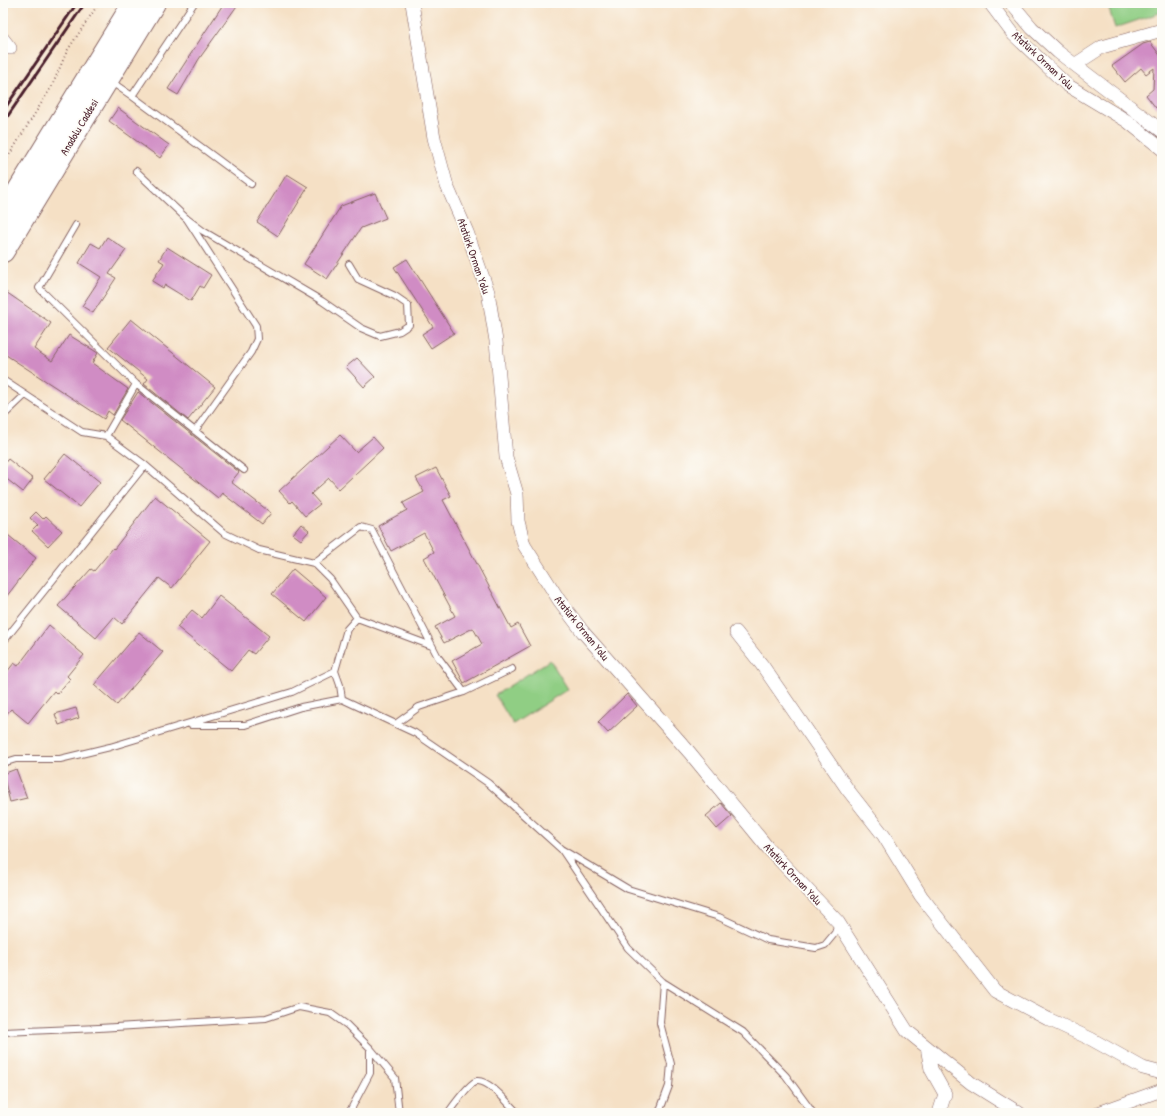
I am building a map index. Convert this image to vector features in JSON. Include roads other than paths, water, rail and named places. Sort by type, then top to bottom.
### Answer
[{"type":"highway","name":"Anadolu Caddesi","points":[[3,216],[134,3]]},
{"type":"highway","name":"Anadolu Caddesi","points":[[3,251],[154,3]]},
{"type":"street","name":"Atatürk Orman Yolu","points":[[412,3],[434,138],[447,186],[467,232],[488,292],[496,340],[506,457],[517,494],[518,521],[524,545],[555,594],[583,632],[690,753],[768,848],[838,922],[907,1031],[971,1083],[1019,1113]]},
{"type":"street","name":"Atatürk Orman Yolu","points":[[990,3],[1014,35],[1067,85],[1127,121],[1162,149]]},
{"type":"street","points":[[1011,3],[1032,28],[1058,52],[1076,64],[1162,131]]},
{"type":"street","points":[[1076,64],[1102,47],[1160,34]]},
{"type":"street","points":[[736,632],[762,665],[848,790],[884,836],[921,896],[995,991],[1048,1019],[1091,1039],[1143,1068],[1162,1074]]},
{"type":"street","points":[[927,1047],[931,1070],[945,1094],[939,1113]]},
{"type":"street","points":[[1098,1113],[1162,1090]]},
{"type":"lane","points":[[132,96],[194,3]]},
{"type":"lane","points":[[107,80],[132,96],[251,184]]},
{"type":"lane","points":[[136,171],[187,219],[202,231],[322,300],[361,328],[380,336],[400,331],[409,325],[408,305],[396,296],[358,279],[349,264]]},
{"type":"lane","points":[[187,219],[256,326],[257,339],[251,352],[195,431]]},
{"type":"lane","points":[[76,225],[39,288],[136,384],[244,470]]},
{"type":"lane","points":[[3,380],[82,432],[106,436],[145,465],[224,532],[259,550],[314,563],[330,579],[357,618],[432,646]]},
{"type":"lane","points":[[106,436],[136,384]]},
{"type":"lane","points":[[3,416],[25,395]]},
{"type":"lane","points":[[3,642],[145,465]]},
{"type":"lane","points":[[314,563],[361,527],[372,530],[432,646],[464,692]]},
{"type":"lane","points":[[342,699],[340,685],[335,671],[347,629],[357,618]]},
{"type":"lane","points":[[397,723],[419,707],[464,692],[512,669]]},
{"type":"lane","points":[[3,763],[16,759],[60,759],[110,747],[292,692],[335,671]]},
{"type":"lane","points":[[184,725],[245,725],[301,707],[342,699],[397,723],[415,733],[488,782],[561,849],[628,889],[719,917],[768,940],[816,948],[825,945],[835,933],[838,922]]},
{"type":"lane","points":[[561,849],[628,948],[663,982],[743,1032],[786,1076],[813,1113]]},
{"type":"lane","points":[[659,1113],[669,1086],[672,1064],[660,1023],[663,982]]},
{"type":"lane","points":[[3,1032],[266,1018],[299,1007],[330,1012],[347,1025],[370,1048],[395,1078],[399,1113]]},
{"type":"lane","points":[[349,1113],[370,1074],[370,1048]]},
{"type":"lane","points":[[448,1113],[471,1084],[477,1081],[488,1084],[518,1113]]},
{"type":"railway","points":[[3,111],[77,3]]},
{"type":"railway","points":[[3,123],[85,3]]}]
